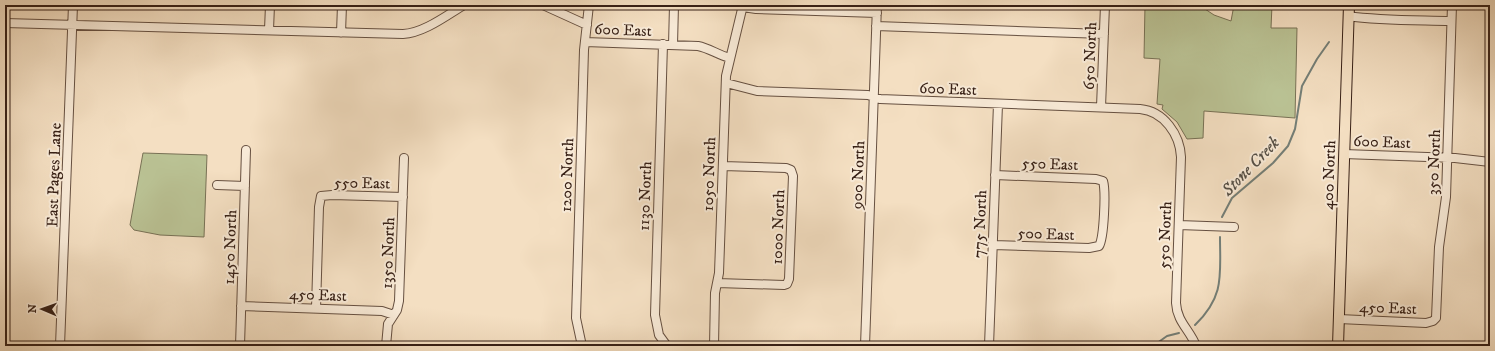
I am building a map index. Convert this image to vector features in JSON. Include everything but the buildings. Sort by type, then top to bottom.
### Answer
[{"type":"main road","name":"400 North","points":[[1338,346],[1349,5]]},
{"type":"street","name":"East Pages Lane","points":[[60,346],[74,5]]},
{"type":"street","points":[[269,30],[270,5]]},
{"type":"street","points":[[340,32],[342,5]]},
{"type":"street","points":[[5,23],[403,34],[420,30],[464,5]]},
{"type":"street","points":[[543,5],[587,25]]},
{"type":"street","name":"1200 North","points":[[582,346],[576,318],[585,42],[589,5]]},
{"type":"street","points":[[673,45],[674,5]]},
{"type":"street","name":"650 North","points":[[1101,107],[1105,5]]},
{"type":"street","name":"350 North","points":[[1435,320],[1437,313],[1439,247],[1446,197],[1452,5]]},
{"type":"street","points":[[743,6],[756,10],[877,9]]},
{"type":"street","name":"1050 North","points":[[714,346],[715,297],[717,283],[726,83],[730,58],[743,6]]},
{"type":"street","name":"900 North","points":[[865,346],[877,9]]},
{"type":"street","points":[[1348,16],[1370,20],[1451,20]]},
{"type":"street","points":[[876,26],[1104,34]]},
{"type":"street","name":"600 East","points":[[585,42],[702,46],[730,58]]},
{"type":"street","name":"1130 North","points":[[663,44],[655,316],[656,329],[667,346]]},
{"type":"street","name":"600 East","points":[[726,83],[756,91],[868,95],[880,100],[1101,107],[1147,110],[1158,116],[1167,124]]},
{"type":"street","name":"775 North","points":[[989,346],[998,104]]},
{"type":"street","name":"550 North","points":[[1167,124],[1176,135],[1180,148],[1176,308],[1180,320],[1196,346]]},
{"type":"street","name":"1450 North","points":[[240,346],[246,150]]},
{"type":"street","name":"600 East","points":[[1344,154],[1467,158],[1490,162]]},
{"type":"street","name":"1350 North","points":[[386,346],[387,328],[397,310],[399,301],[404,158]]},
{"type":"street","name":"1000 North","points":[[717,283],[782,285],[787,284],[789,279],[793,176],[791,170],[786,168],[722,166]]},
{"type":"street","name":"550 East","points":[[995,175],[1096,179],[1103,181],[1102,236],[1099,246]]},
{"type":"street","points":[[217,186],[245,186]]},
{"type":"street","name":"550 East","points":[[316,308],[319,207],[321,196],[403,197]]},
{"type":"street","points":[[1179,225],[1234,227]]},
{"type":"street","name":"500 East","points":[[992,245],[1089,248],[1099,246]]},
{"type":"street","name":"450 East","points":[[241,306],[382,311],[394,315]]},
{"type":"street","name":"450 East","points":[[1339,319],[1426,323],[1435,320]]},
{"type":"green space","points":[[1145,5],[1199,5],[1214,15],[1231,21],[1234,5],[1272,5],[1271,28],[1297,28],[1295,118],[1204,111],[1203,138],[1187,139],[1177,122],[1162,109],[1163,105],[1157,104],[1160,59],[1144,58]]},
{"type":"green space","points":[[143,153],[207,155],[204,237],[160,235],[134,230],[130,225]]},
{"type":"waterway","name":"Stone Creek","points":[[1363,7],[1370,5]]},
{"type":"waterway","name":"Stone Creek","points":[[1222,217],[1232,198],[1273,163],[1288,146],[1295,129],[1302,86],[1317,59],[1329,42]]},
{"type":"waterway","name":"Stone Creek","points":[[1195,325],[1212,304],[1219,284],[1220,237]]},
{"type":"waterway","name":"Stone Creek","points":[[1153,346],[1167,336],[1179,333]]}]
